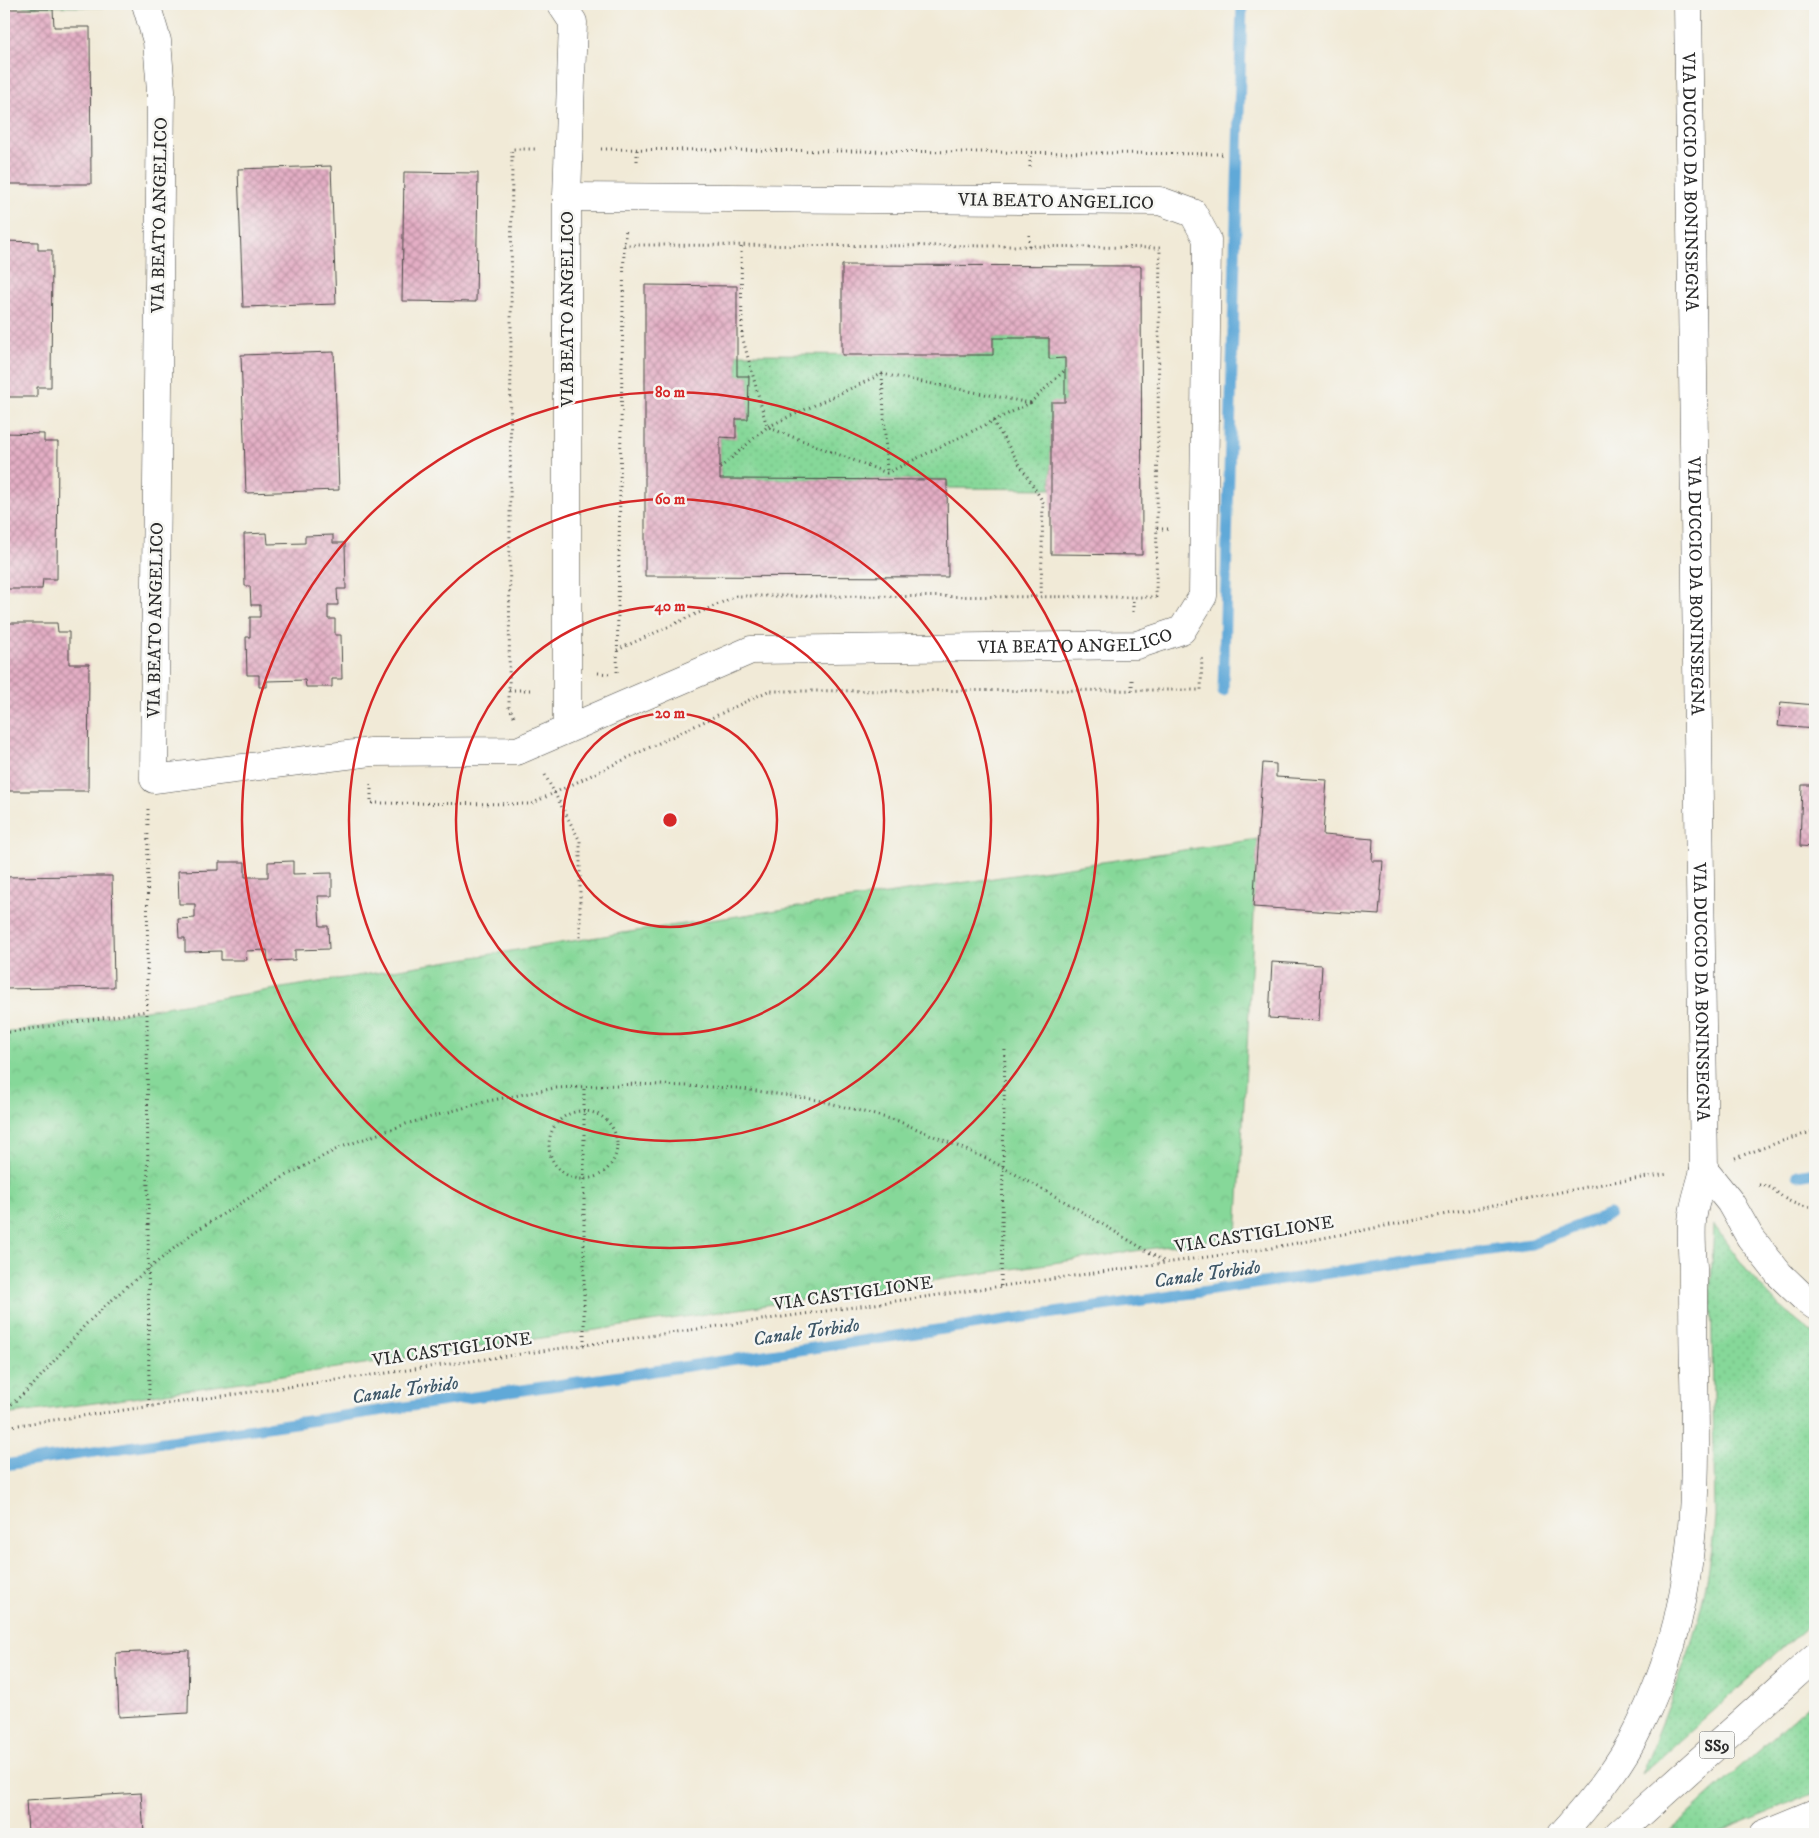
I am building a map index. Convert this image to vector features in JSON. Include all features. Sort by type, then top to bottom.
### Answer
[{"type":"street","name":"VIA BEATO ANGELICO","points":[[142,4],[157,41]]},
{"type":"street","name":"VIA BEATO ANGELICO","points":[[146,4],[157,41],[161,90],[154,779],[371,752],[517,750],[530,745],[751,650],[1137,645],[1182,630],[1203,596],[1207,239],[1193,213],[1160,201],[568,197],[567,729]]},
{"type":"street","points":[[561,4],[573,22],[568,197]]},
{"type":"street","name":"VIA DUCCIO DA BONINSEGNA","points":[[1562,1834],[1595,1798],[1617,1765],[1639,1728],[1662,1676],[1679,1619],[1693,1524],[1695,1426],[1692,1220],[1709,1176],[1688,4]]},
{"type":"street","points":[[1709,1176],[1730,1202],[1750,1237],[1780,1274],[1815,1306]]},
{"type":"street","name":"SS9","points":[[1618,1834],[1815,1657]]},
{"type":"street","points":[[1764,1834],[1815,1813]]},
{"type":"path","points":[[580,940],[580,841],[509,707],[512,149],[1223,154]]},
{"type":"path","points":[[509,690],[550,691],[583,673],[617,674],[617,650],[624,245],[1160,248],[1156,598],[736,596],[617,650]]},
{"type":"path","points":[[741,245],[742,336],[766,427]]},
{"type":"path","points":[[766,427],[886,473],[1030,403],[1065,370]]},
{"type":"path","points":[[882,374],[886,473]]},
{"type":"path","points":[[720,468],[766,427],[882,374],[1030,403]]},
{"type":"path","points":[[993,421],[1043,502],[1041,597]]},
{"type":"path","points":[[371,752],[370,803],[531,804],[768,691],[1201,690],[1202,653]]},
{"type":"path","points":[[149,1406],[148,802],[154,779]]},
{"type":"path","points":[[4,1033],[147,1011]]},
{"type":"path","points":[[1001,1286],[1005,1046]]},
{"type":"path","points":[[4,1411],[34,1384],[86,1324],[125,1288],[194,1232],[280,1178],[338,1148],[406,1124],[488,1101],[555,1088],[636,1084],[736,1088],[818,1100],[898,1121],[1002,1167],[1069,1204],[1166,1263]]},
{"type":"path","points":[[584,1087],[584,1345]]},
{"type":"path","points":[[583,1111],[592,1112],[608,1121],[616,1136],[617,1145],[613,1162],[607,1169],[592,1178],[584,1179],[573,1178],[563,1173],[550,1156],[549,1145],[555,1124],[573,1112],[583,1111]]},
{"type":"path","points":[[1709,1176],[1785,1140],[1815,1131]]},
{"type":"path","points":[[1709,1176],[1770,1186],[1785,1199],[1803,1207],[1815,1208]]},
{"type":"path","name":"VIA CASTIGLIONE","points":[[4,1427],[1271,1248],[1613,1182],[1709,1176]]},
{"type":"green space","points":[[4,4],[101,4],[103,7],[4,6]]},
{"type":"green space","points":[[993,338],[1049,338],[1049,358],[1065,358],[1065,402],[1051,403],[1051,489],[948,488],[947,480],[720,479],[720,437],[735,438],[736,419],[748,419],[749,376],[737,376],[737,354],[993,355]]},
{"type":"green space","points":[[1258,839],[1237,1236],[132,1398],[4,1415],[4,1033],[616,934]]},
{"type":"green space","points":[[1714,1225],[1748,1272],[1776,1303],[1815,1335],[1815,1619],[1641,1775],[1688,1654],[1698,1620],[1709,1569],[1715,1516],[1711,1282]]},
{"type":"green space","points":[[1815,1699],[1815,1793],[1713,1834],[1666,1834]]},
{"type":"building","points":[[4,9],[53,9],[54,27],[90,27],[91,184],[4,184]]},
{"type":"building","points":[[331,166],[336,304],[243,307],[238,169]]},
{"type":"building","points":[[404,172],[478,173],[476,302],[402,301]]},
{"type":"building","points":[[4,241],[38,242],[38,250],[52,250],[51,387],[37,387],[37,397],[4,397]]},
{"type":"building","points":[[842,265],[1141,266],[1142,555],[1051,554],[1051,402],[1065,402],[1065,358],[1049,359],[1049,338],[993,338],[993,355],[842,355]]},
{"type":"building","points":[[645,285],[737,286],[737,376],[749,376],[748,419],[736,419],[736,438],[720,437],[720,479],[947,480],[948,577],[645,576]]},
{"type":"building","points":[[334,352],[339,490],[246,493],[241,355]]},
{"type":"building","points":[[4,433],[44,434],[44,442],[58,442],[57,579],[43,579],[42,589],[4,589]]},
{"type":"building","points":[[267,533],[268,544],[305,543],[305,536],[333,535],[333,543],[345,543],[346,589],[337,589],[338,605],[328,605],[328,619],[335,619],[335,635],[341,635],[342,679],[332,679],[332,687],[306,687],[305,680],[267,681],[267,687],[259,687],[259,675],[247,675],[246,637],[250,637],[250,617],[260,617],[260,605],[251,605],[250,586],[245,586],[244,534]]},
{"type":"building","points":[[4,623],[57,623],[58,632],[69,632],[69,664],[89,664],[88,791],[4,791]]},
{"type":"building","points":[[1781,702],[1815,705],[1815,729],[1778,726]]},
{"type":"building","points":[[1263,763],[1276,764],[1276,777],[1327,780],[1323,835],[1373,839],[1372,861],[1383,861],[1379,915],[1253,907]]},
{"type":"building","points":[[1802,785],[1815,785],[1815,847],[1800,846]]},
{"type":"building","points":[[293,861],[293,874],[332,873],[332,896],[318,896],[320,926],[328,926],[329,949],[295,950],[295,960],[268,961],[267,950],[246,951],[247,960],[221,960],[221,951],[185,952],[185,938],[179,938],[178,919],[195,918],[195,904],[179,904],[178,871],[219,870],[219,862],[245,862],[245,877],[268,877],[268,862]]},
{"type":"building","points":[[112,876],[114,987],[4,989],[4,877]]},
{"type":"building","points":[[1272,962],[1322,965],[1319,1021],[1269,1018]]},
{"type":"building","points":[[189,1650],[188,1713],[119,1717],[116,1653]]},
{"type":"building","points":[[141,1793],[144,1834],[28,1834],[26,1800]]},
{"type":"waterway","points":[[1223,691],[1242,4]]},
{"type":"waterway","name":"Canale Torbido","points":[[1798,1175],[1815,1172]]},
{"type":"waterway","name":"Canale Torbido","points":[[4,1465],[1531,1244],[1609,1214]]}]
